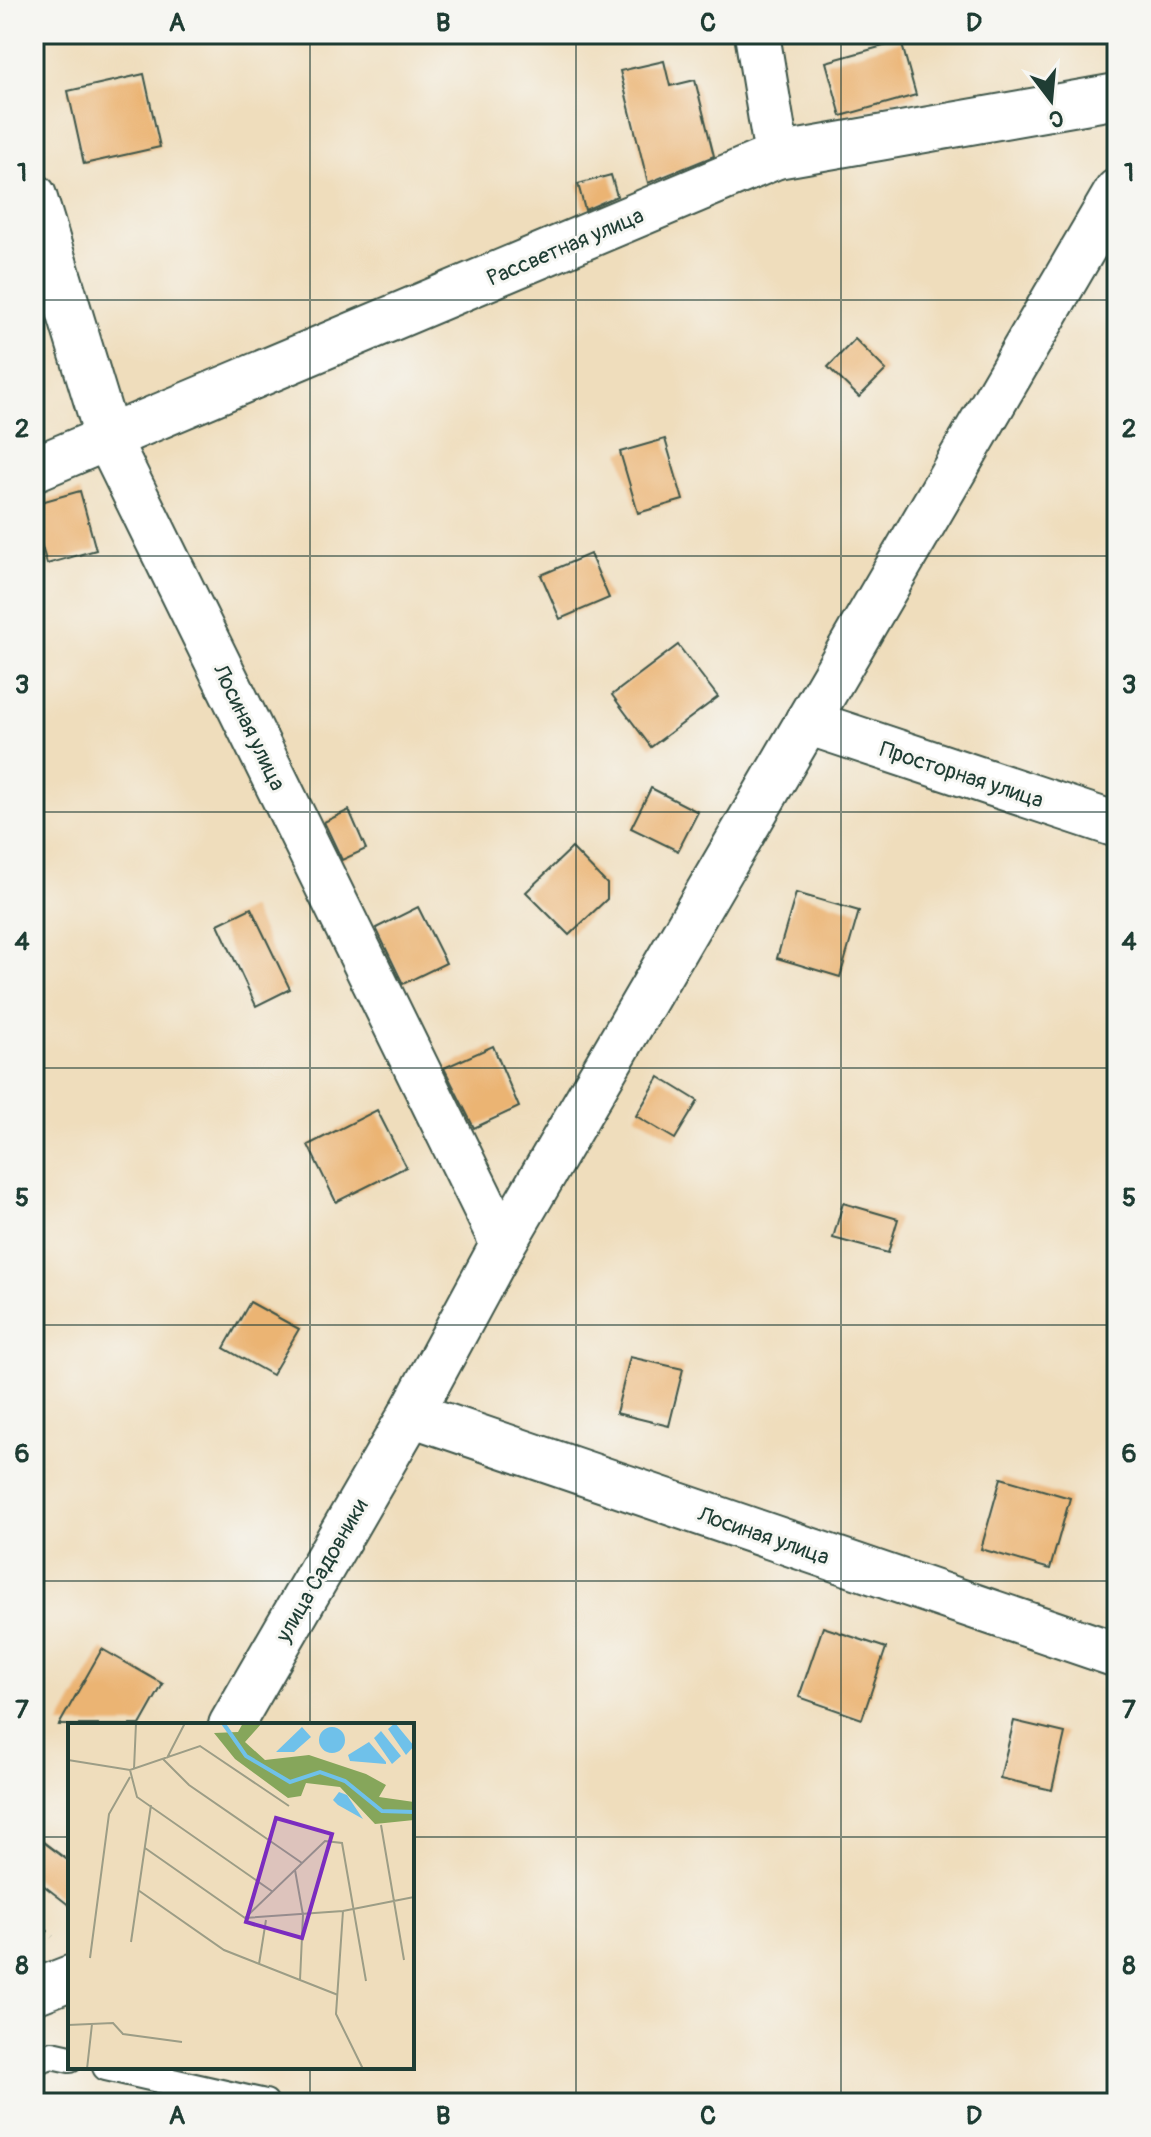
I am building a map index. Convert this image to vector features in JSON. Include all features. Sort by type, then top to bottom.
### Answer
[{"type":"street","points":[[757,34],[777,156]]},
{"type":"street","name":"Рассветная улица","points":[[34,469],[777,156],[1117,96]]},
{"type":"street","name":"улица Садовники","points":[[232,1723],[411,1414],[503,1244],[1117,191]]},
{"type":"street","name":"Лосиная улица","points":[[34,196],[108,439],[503,1244]]},
{"type":"street","name":"Просторная улица","points":[[807,722],[1117,825]]},
{"type":"street","name":"Лосиная улица","points":[[411,1414],[1117,1655]]},
{"type":"street","points":[[34,1992],[68,1979]]},
{"type":"lane","points":[[34,2061],[52,2055],[68,2059]]},
{"type":"lane","points":[[115,2069],[265,2103]]},
{"type":"building","points":[[901,41],[916,95],[841,116],[826,62]]},
{"type":"building","points":[[664,61],[670,86],[695,80],[714,156],[648,183],[620,71]]},
{"type":"building","points":[[144,74],[160,147],[84,164],[68,91]]},
{"type":"building","points":[[611,175],[617,196],[585,210],[578,184]]},
{"type":"building","points":[[855,339],[886,370],[859,397],[828,367]]},
{"type":"building","points":[[665,439],[683,500],[638,513],[620,452]]},
{"type":"building","points":[[80,491],[96,550],[47,564],[34,519],[34,504]]},
{"type":"building","points":[[590,554],[609,598],[560,619],[541,575]]},
{"type":"building","points":[[678,645],[718,697],[651,747],[612,695]]},
{"type":"building","points":[[651,788],[698,812],[678,851],[631,828]]},
{"type":"building","points":[[349,810],[366,849],[342,860],[324,822]]},
{"type":"building","points":[[572,848],[607,884],[607,899],[569,935],[526,892]]},
{"type":"building","points":[[796,893],[859,911],[840,977],[777,958]]},
{"type":"building","points":[[418,907],[446,963],[403,984],[376,928]]},
{"type":"building","points":[[251,908],[290,989],[256,1006],[218,924]]},
{"type":"building","points":[[493,1046],[519,1107],[474,1128],[444,1068]]},
{"type":"building","points":[[659,1077],[698,1101],[675,1139],[636,1116]]},
{"type":"building","points":[[377,1110],[406,1167],[336,1202],[308,1145]]},
{"type":"building","points":[[843,1203],[898,1219],[888,1253],[833,1238]]},
{"type":"building","points":[[250,1302],[299,1329],[272,1375],[224,1348]]},
{"type":"building","points":[[630,1357],[683,1369],[669,1426],[616,1413]]},
{"type":"building","points":[[1001,1478],[1070,1498],[1050,1569],[981,1549]]},
{"type":"building","points":[[823,1627],[886,1648],[862,1719],[799,1697]]},
{"type":"building","points":[[102,1649],[163,1684],[141,1723],[59,1725]]},
{"type":"building","points":[[1014,1721],[1065,1733],[1052,1790],[1000,1778]]},
{"type":"building","points":[[34,1835],[68,1860],[68,1904],[34,1878]]}]
